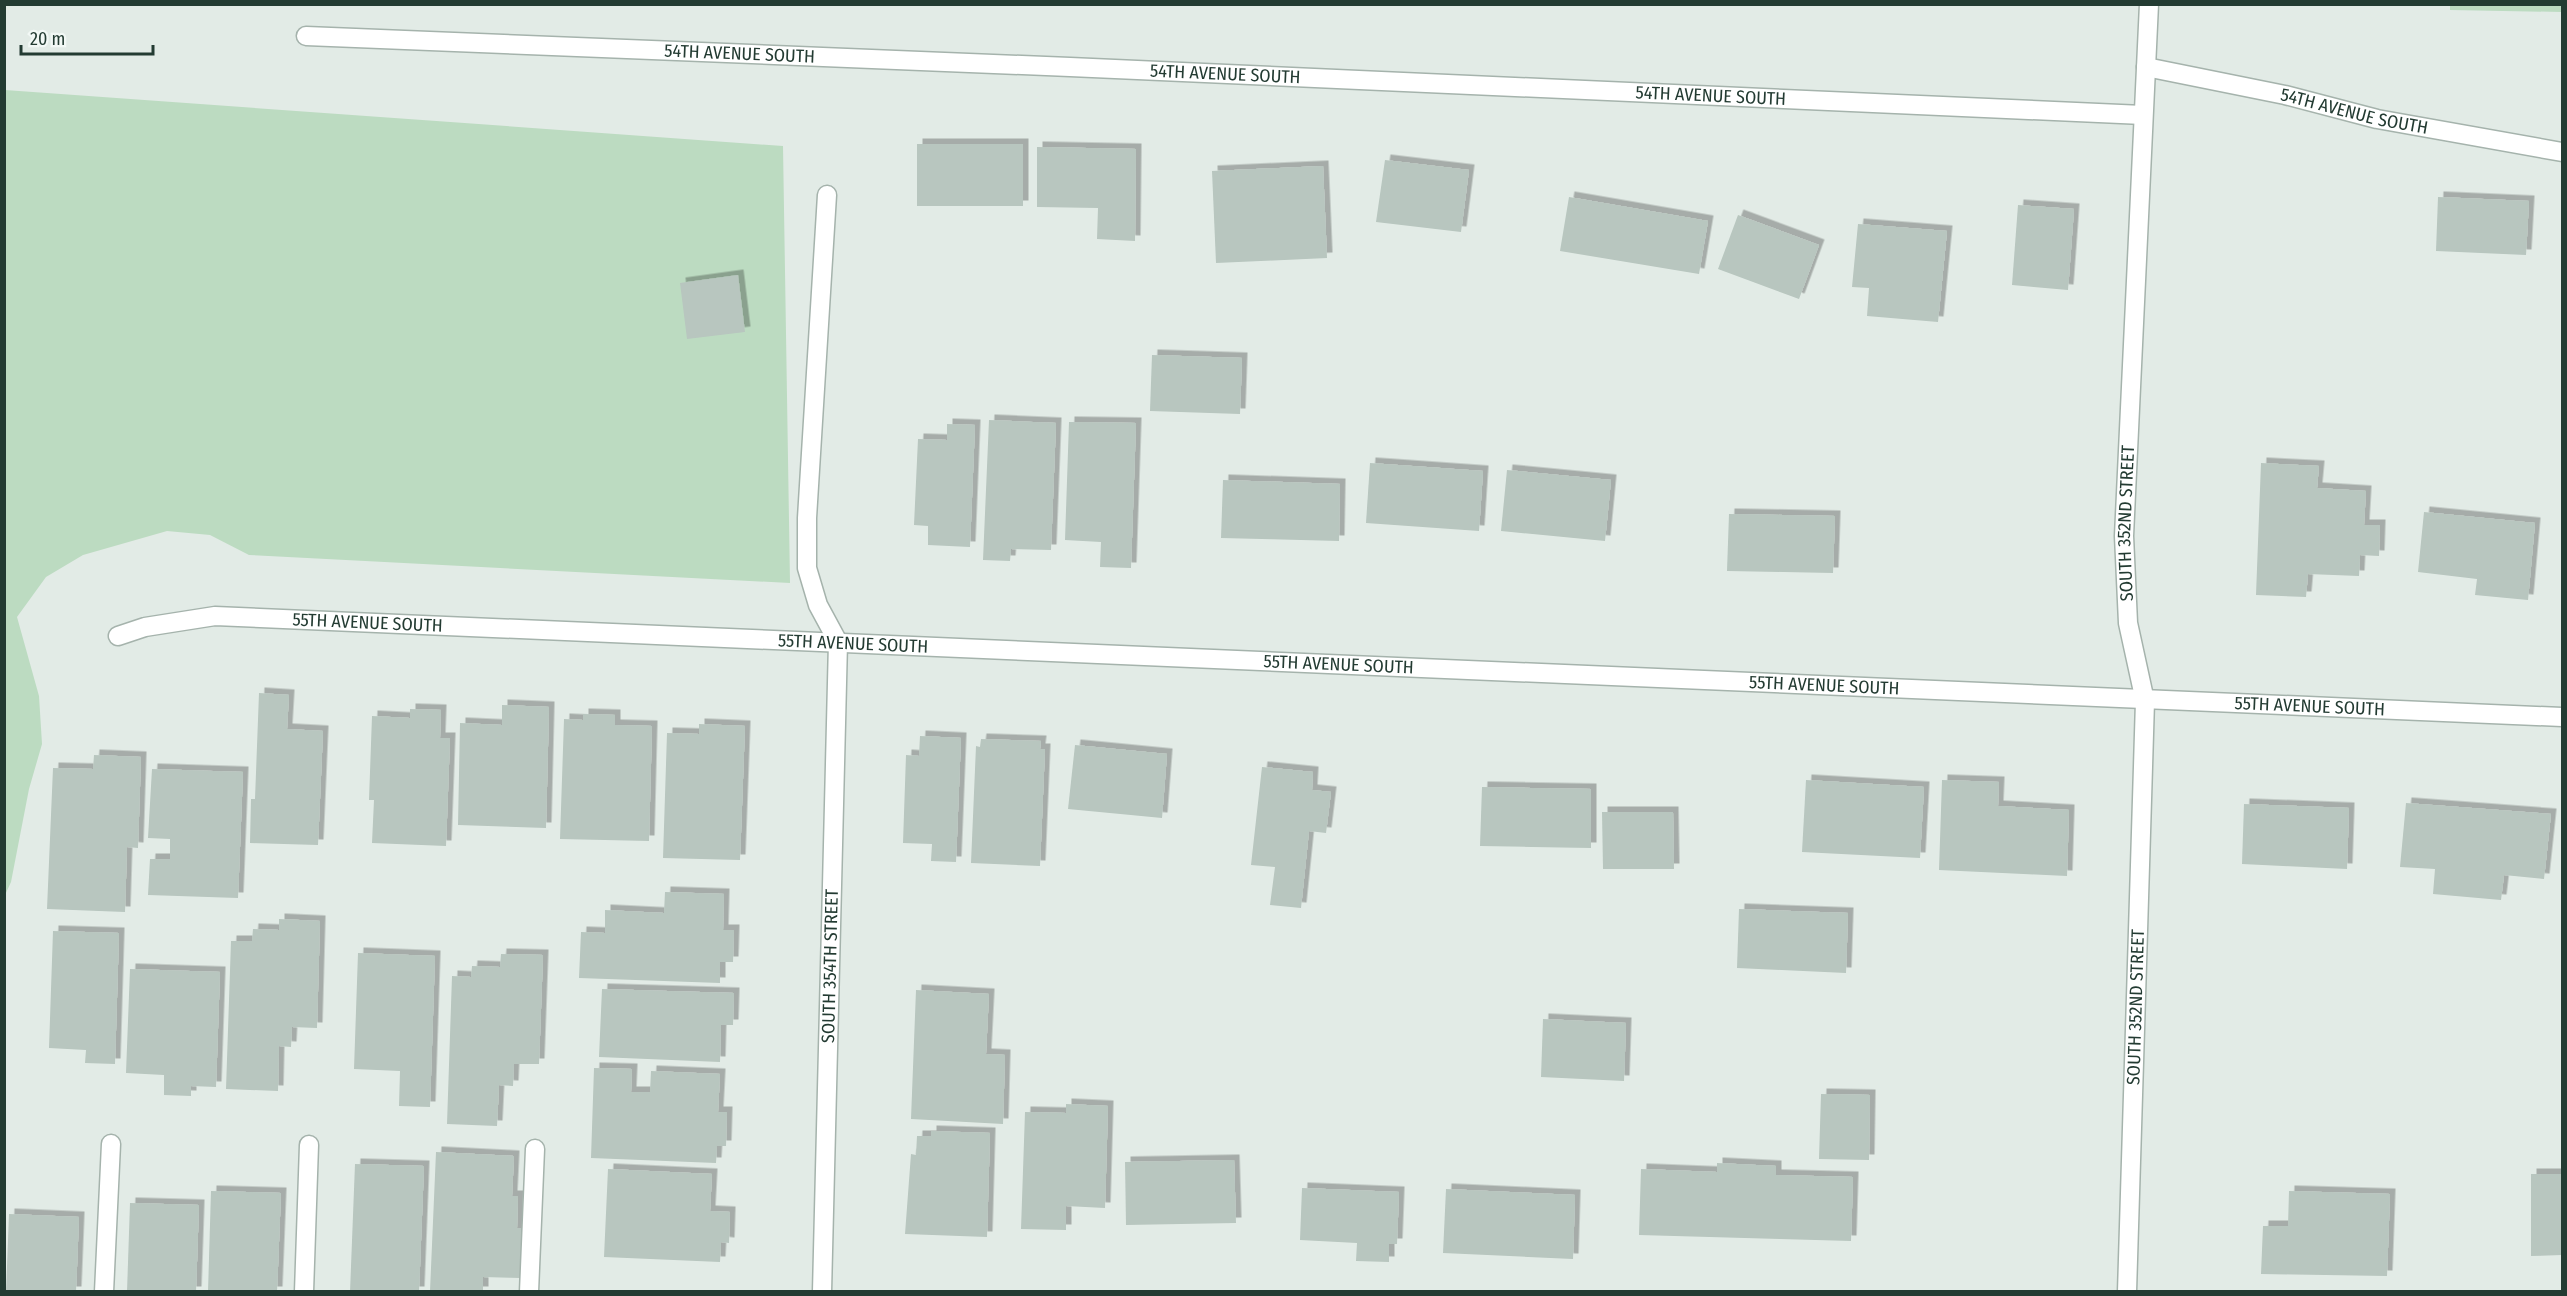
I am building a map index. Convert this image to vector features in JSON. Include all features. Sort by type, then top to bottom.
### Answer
[{"type":"street","name":"SOUTH 352ND STREET","points":[[2127,1292],[2145,701],[2128,623],[2124,536],[2148,4]]},
{"type":"street","name":"54TH AVENUE SOUTH","points":[[306,36],[1070,67],[2143,115]]},
{"type":"street","name":"54TH AVENUE SOUTH","points":[[2146,67],[2284,95],[2377,119],[2562,152]]},
{"type":"street","points":[[827,195],[807,518],[807,568],[818,605],[838,642]]},
{"type":"street","name":"55TH AVENUE SOUTH","points":[[118,636],[146,627],[215,616],[2145,701],[2562,717]]},
{"type":"street","name":"SOUTH 354TH STREET","points":[[822,1292],[838,642]]},
{"type":"street","points":[[104,1292],[111,1143]]},
{"type":"street","points":[[304,1292],[309,1145]]},
{"type":"street","points":[[529,1292],[535,1149]]},
{"type":"green space","points":[[2450,5],[2562,5],[2562,12],[2450,10]]},
{"type":"green space","points":[[5,90],[783,146],[790,583],[249,555],[210,535],[167,531],[83,555],[46,577],[17,617],[39,696],[42,744],[29,789],[11,882],[5,895]]},
{"type":"building","points":[[917,144],[1023,144],[1023,206],[917,206]]},
{"type":"building","points":[[1037,147],[1136,149],[1135,241],[1097,239],[1098,208],[1037,207]]},
{"type":"building","points":[[1385,160],[1469,170],[1461,232],[1376,222]]},
{"type":"building","points":[[1323,166],[1327,258],[1216,263],[1212,171]]},
{"type":"building","points":[[1569,197],[1708,221],[1699,274],[1560,251]]},
{"type":"building","points":[[2438,197],[2529,201],[2526,255],[2436,251]]},
{"type":"building","points":[[2018,205],[2074,209],[2068,290],[2012,285]]},
{"type":"building","points":[[1738,215],[1819,245],[1799,299],[1718,269]]},
{"type":"building","points":[[1858,224],[1947,231],[1938,322],[1867,316],[1869,288],[1852,287]]},
{"type":"building","points":[[738,275],[745,332],[687,339],[680,283]]},
{"type":"building","points":[[1152,355],[1242,358],[1240,414],[1150,411]]},
{"type":"building","points":[[989,420],[1056,423],[1051,550],[1011,549],[1010,561],[983,560]]},
{"type":"building","points":[[1069,422],[1136,423],[1131,568],[1100,567],[1101,542],[1065,540]]},
{"type":"building","points":[[947,424],[975,425],[970,547],[928,545],[928,526],[914,525],[918,439],[947,440]]},
{"type":"building","points":[[1370,463],[1483,471],[1479,531],[1366,523]]},
{"type":"building","points":[[2261,463],[2319,466],[2317,488],[2366,491],[2364,525],[2380,525],[2379,556],[2360,555],[2359,576],[2308,574],[2306,597],[2256,595]]},
{"type":"building","points":[[1507,470],[1611,480],[1605,541],[1501,531]]},
{"type":"building","points":[[1223,480],[1340,484],[1339,541],[1221,538]]},
{"type":"building","points":[[2424,512],[2535,523],[2528,600],[2475,595],[2477,579],[2418,572]]},
{"type":"building","points":[[1729,514],[1835,516],[1833,573],[1727,571]]},
{"type":"building","points":[[259,693],[289,695],[287,729],[323,731],[318,845],[250,843],[251,799],[255,799]]},
{"type":"building","points":[[502,705],[549,707],[546,828],[458,825],[460,723],[502,725]]},
{"type":"building","points":[[410,709],[441,710],[440,738],[450,738],[446,846],[372,843],[374,800],[369,800],[372,716],[410,718]]},
{"type":"building","points":[[583,714],[615,715],[615,725],[652,726],[649,841],[560,839],[564,719],[583,720]]},
{"type":"building","points":[[699,724],[745,726],[740,860],[663,858],[667,733],[699,734]]},
{"type":"building","points":[[920,736],[961,738],[956,862],[931,861],[932,844],[903,843],[906,755],[919,756]]},
{"type":"building","points":[[981,739],[1041,741],[1040,749],[1045,749],[1040,866],[971,863],[976,746],[980,747]]},
{"type":"building","points":[[1075,745],[1167,754],[1162,818],[1068,809]]},
{"type":"building","points":[[94,755],[141,757],[138,848],[127,847],[125,912],[47,909],[53,768],[93,769]]},
{"type":"building","points":[[1262,767],[1313,772],[1312,790],[1331,792],[1326,833],[1309,831],[1301,908],[1270,905],[1275,867],[1251,865]]},
{"type":"building","points":[[152,769],[243,772],[238,898],[148,895],[150,859],[170,859],[170,839],[148,838]]},
{"type":"building","points":[[1806,780],[1924,787],[1920,858],[1802,852]]},
{"type":"building","points":[[1942,780],[1999,782],[1998,806],[2069,810],[2067,876],[1939,870]]},
{"type":"building","points":[[1482,787],[1591,789],[1591,848],[1480,846]]},
{"type":"building","points":[[2406,803],[2551,814],[2544,879],[2504,875],[2501,900],[2433,894],[2435,869],[2400,867]]},
{"type":"building","points":[[2244,804],[2349,808],[2347,869],[2242,864]]},
{"type":"building","points":[[1602,812],[1673,812],[1674,869],[1603,869]]},
{"type":"building","points":[[665,892],[724,894],[723,930],[734,930],[733,962],[720,962],[720,983],[579,978],[581,932],[605,933],[605,910],[664,913]]},
{"type":"building","points":[[1739,909],[1848,913],[1846,973],[1737,968]]},
{"type":"building","points":[[279,919],[320,921],[317,1028],[292,1027],[291,1047],[279,1046],[278,1091],[226,1089],[231,941],[252,941],[253,929],[279,930]]},
{"type":"building","points":[[53,931],[119,933],[115,1064],[85,1063],[86,1050],[49,1048]]},
{"type":"building","points":[[358,953],[435,956],[430,1107],[399,1106],[400,1071],[354,1069]]},
{"type":"building","points":[[501,954],[543,955],[539,1064],[514,1064],[513,1086],[499,1085],[497,1126],[447,1124],[452,976],[471,977],[472,966],[500,967]]},
{"type":"building","points":[[130,969],[220,972],[216,1087],[191,1086],[191,1096],[164,1095],[164,1075],[126,1073]]},
{"type":"building","points":[[602,989],[734,993],[733,1025],[721,1025],[720,1062],[599,1057]]},
{"type":"building","points":[[916,990],[989,994],[986,1054],[1005,1055],[1003,1124],[911,1119]]},
{"type":"building","points":[[1543,1019],[1626,1023],[1624,1081],[1541,1077]]},
{"type":"building","points":[[594,1068],[632,1069],[631,1092],[650,1092],[651,1071],[720,1074],[718,1112],[727,1112],[726,1146],[717,1146],[716,1163],[591,1158]]},
{"type":"building","points":[[1821,1094],[1870,1095],[1869,1160],[1819,1159]]},
{"type":"building","points":[[1066,1104],[1108,1106],[1105,1208],[1066,1206],[1066,1230],[1021,1229],[1025,1112],[1066,1113]]},
{"type":"building","points":[[931,1131],[990,1133],[987,1237],[905,1234],[911,1154],[916,1155],[917,1136],[931,1136]]},
{"type":"building","points":[[436,1152],[514,1156],[512,1196],[518,1196],[517,1228],[521,1228],[520,1278],[483,1277],[483,1292],[430,1291]]},
{"type":"building","points":[[1234,1160],[1236,1223],[1126,1225],[1125,1162]]},
{"type":"building","points":[[1717,1163],[1776,1166],[1776,1175],[1853,1177],[1851,1241],[1639,1235],[1641,1169],[1717,1172]]},
{"type":"building","points":[[355,1164],[424,1166],[419,1292],[350,1292]]},
{"type":"building","points":[[608,1169],[712,1174],[710,1211],[730,1212],[729,1243],[721,1242],[720,1262],[604,1257]]},
{"type":"building","points":[[2531,1174],[2562,1174],[2562,1255],[2531,1256]]},
{"type":"building","points":[[1302,1188],[1399,1192],[1397,1244],[1389,1244],[1389,1262],[1356,1261],[1357,1243],[1300,1240]]},
{"type":"building","points":[[1446,1189],[1575,1195],[1573,1259],[1443,1253]]},
{"type":"building","points":[[211,1191],[281,1193],[277,1292],[208,1292]]},
{"type":"building","points":[[2289,1191],[2390,1194],[2387,1276],[2261,1274],[2263,1226],[2288,1226]]},
{"type":"building","points":[[130,1203],[199,1205],[196,1292],[127,1292]]},
{"type":"building","points":[[9,1214],[79,1217],[76,1292],[6,1292]]}]
